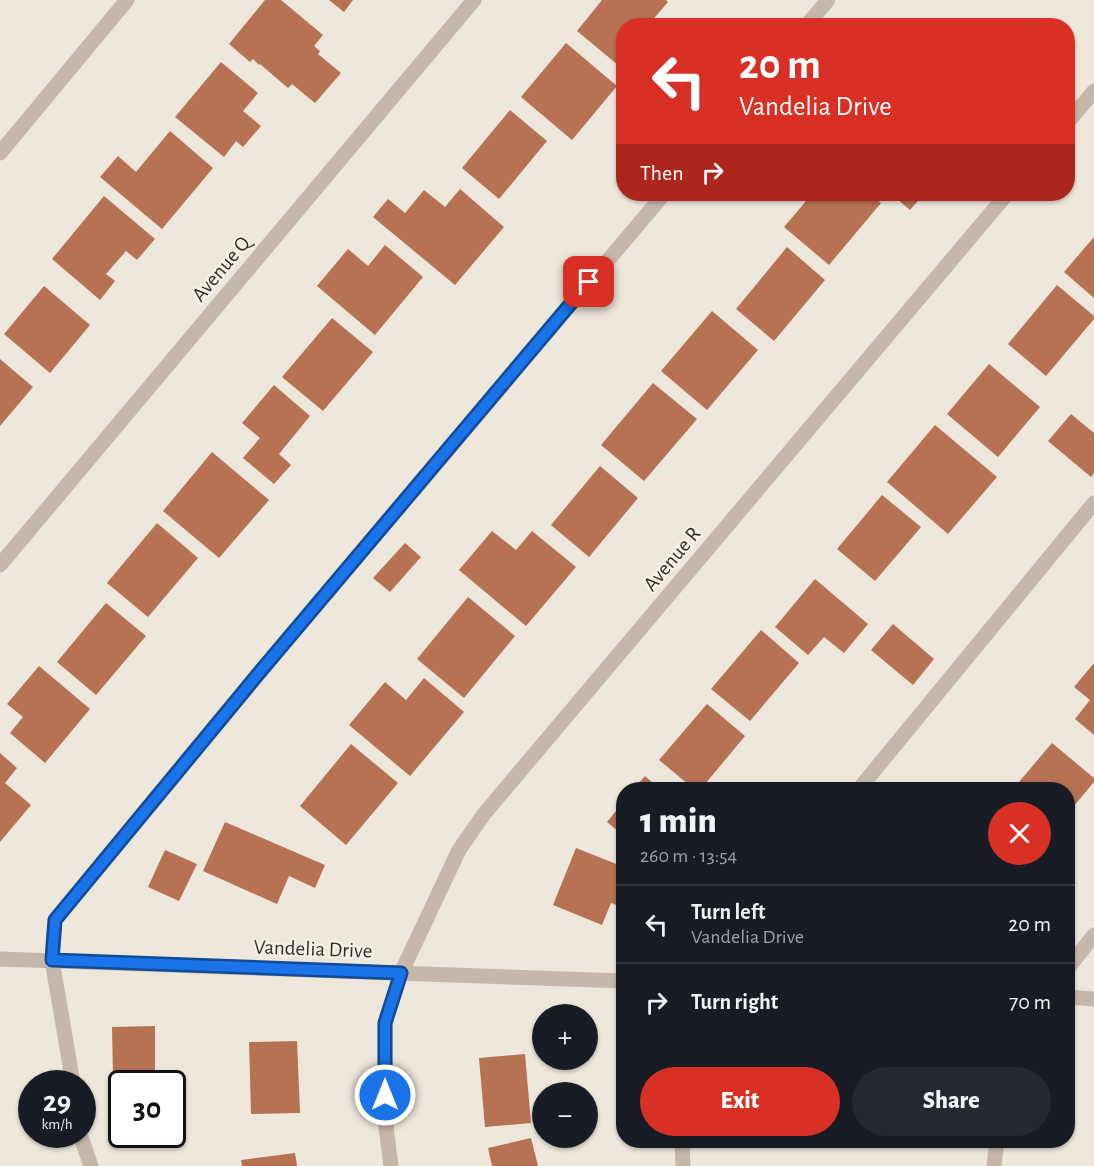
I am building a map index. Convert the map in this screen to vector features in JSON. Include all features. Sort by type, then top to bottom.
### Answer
[{"type":"street","points":[[0,153],[127,0]]},
{"type":"street","name":"Avenue Q","points":[[0,565],[474,0]]},
{"type":"street","points":[[813,18],[828,0]]},
{"type":"street","points":[[1075,114],[1094,91]]},
{"type":"street","points":[[71,1070],[52,960],[55,920],[259,673],[658,201]]},
{"type":"street","name":"Avenue R","points":[[391,1166],[385,1119],[385,1023],[401,973],[459,850],[484,814],[1001,201]]},
{"type":"street","points":[[865,782],[1094,503]]},
{"type":"street","points":[[1075,959],[1094,935]]},
{"type":"street","name":"Vandelia Drive","points":[[0,959],[616,981]]},
{"type":"street","points":[[1075,998],[1094,999]]},
{"type":"street","points":[[85,1148],[91,1166]]},
{"type":"street","points":[[682,1148],[683,1166]]},
{"type":"street","points":[[994,1166],[996,1148]]},
{"type":"building","points":[[265,0],[281,0],[323,35],[314,46],[320,51],[318,54],[341,73],[315,103],[292,84],[288,88],[253,59],[250,62],[229,44]]},
{"type":"building","points":[[329,0],[353,0],[344,12]]},
{"type":"building","points":[[602,0],[666,0],[668,2],[654,18],[616,18],[616,63],[577,31]]},
{"type":"building","points":[[566,43],[616,85],[572,140],[521,97]]},
{"type":"building","points":[[221,62],[258,93],[243,111],[261,126],[243,147],[236,141],[224,157],[175,117]]},
{"type":"building","points":[[510,110],[547,141],[499,199],[462,168]]},
{"type":"building","points":[[170,131],[213,168],[162,229],[100,177],[118,156],[136,172]]},
{"type":"building","points":[[460,189],[504,227],[455,285],[373,217],[388,199],[405,213],[424,190],[445,207]]},
{"type":"building","points":[[104,196],[155,239],[137,260],[126,251],[106,274],[115,281],[100,300],[52,259]]},
{"type":"building","points":[[806,201],[879,201],[881,203],[829,265],[784,227]]},
{"type":"building","points":[[899,201],[918,201],[910,210]]},
{"type":"building","points":[[1094,237],[1094,298],[1064,272]]},
{"type":"building","points":[[385,245],[423,277],[375,335],[317,286],[348,249],[368,266]]},
{"type":"building","points":[[787,247],[825,280],[774,341],[736,309]]},
{"type":"building","points":[[1057,285],[1094,316],[1094,319],[1046,376],[1008,344]]},
{"type":"building","points":[[44,286],[90,325],[50,373],[4,334]]},
{"type":"building","points":[[712,311],[758,350],[707,410],[661,371]]},
{"type":"building","points":[[332,318],[373,352],[323,411],[282,377]]},
{"type":"building","points":[[0,359],[33,387],[0,426]]},
{"type":"building","points":[[989,364],[1040,407],[998,457],[947,414]]},
{"type":"building","points":[[653,383],[697,419],[644,481],[601,445]]},
{"type":"building","points":[[274,385],[310,416],[279,454],[291,465],[274,484],[243,458],[260,438],[242,423]]},
{"type":"building","points":[[1071,414],[1094,433],[1094,473],[1091,477],[1048,441]]},
{"type":"building","points":[[935,425],[997,477],[948,534],[887,482]]},
{"type":"building","points":[[212,452],[269,500],[219,558],[163,511]]},
{"type":"building","points":[[600,466],[638,498],[589,557],[551,525]]},
{"type":"building","points":[[882,495],[921,527],[875,581],[837,549]]},
{"type":"building","points":[[157,523],[198,558],[148,617],[107,583]]},
{"type":"building","points":[[492,531],[516,550],[532,531],[576,567],[526,626],[459,570]]},
{"type":"building","points":[[405,543],[421,557],[390,592],[373,578]]},
{"type":"building","points":[[815,579],[868,624],[844,653],[824,637],[808,655],[775,627]]},
{"type":"building","points":[[468,597],[515,636],[464,698],[417,659]]},
{"type":"building","points":[[106,603],[146,636],[96,695],[57,662]]},
{"type":"building","points":[[893,624],[934,659],[913,685],[871,650]]},
{"type":"building","points":[[761,630],[799,663],[750,721],[711,689]]},
{"type":"building","points":[[1094,663],[1094,735],[1075,719],[1090,700],[1074,687]]},
{"type":"building","points":[[39,666],[90,709],[45,763],[10,733],[23,717],[7,704]]},
{"type":"building","points":[[424,678],[464,712],[410,776],[349,725],[385,682],[406,700]]},
{"type":"building","points":[[707,704],[745,736],[707,782],[686,782],[659,760]]},
{"type":"building","points":[[1052,743],[1094,778],[1094,782],[1075,805],[1075,782],[1019,782]]},
{"type":"building","points":[[351,744],[398,783],[346,845],[300,806]]},
{"type":"building","points":[[0,753],[17,768],[5,783],[31,805],[0,842]]},
{"type":"building","points":[[645,776],[652,782],[640,782]]},
{"type":"building","points":[[616,811],[616,829],[607,822]]},
{"type":"building","points":[[225,822],[325,865],[315,888],[289,876],[277,904],[203,871]]},
{"type":"building","points":[[576,848],[616,864],[616,905],[611,903],[602,925],[553,905]]},
{"type":"building","points":[[165,850],[197,864],[179,901],[148,887]]},
{"type":"building","points":[[155,1026],[155,1070],[113,1070],[112,1027]]},
{"type":"building","points":[[297,1041],[300,1113],[251,1114],[249,1042]]},
{"type":"building","points":[[525,1054],[531,1123],[485,1127],[479,1058]]},
{"type":"building","points":[[531,1138],[538,1166],[492,1166],[488,1148]]},
{"type":"building","points":[[295,1153],[297,1166],[242,1166],[241,1160]]},
{"type":"route","points":[[385,1095],[385,1023],[401,973],[52,960],[55,920],[259,673],[589,282]]}]
